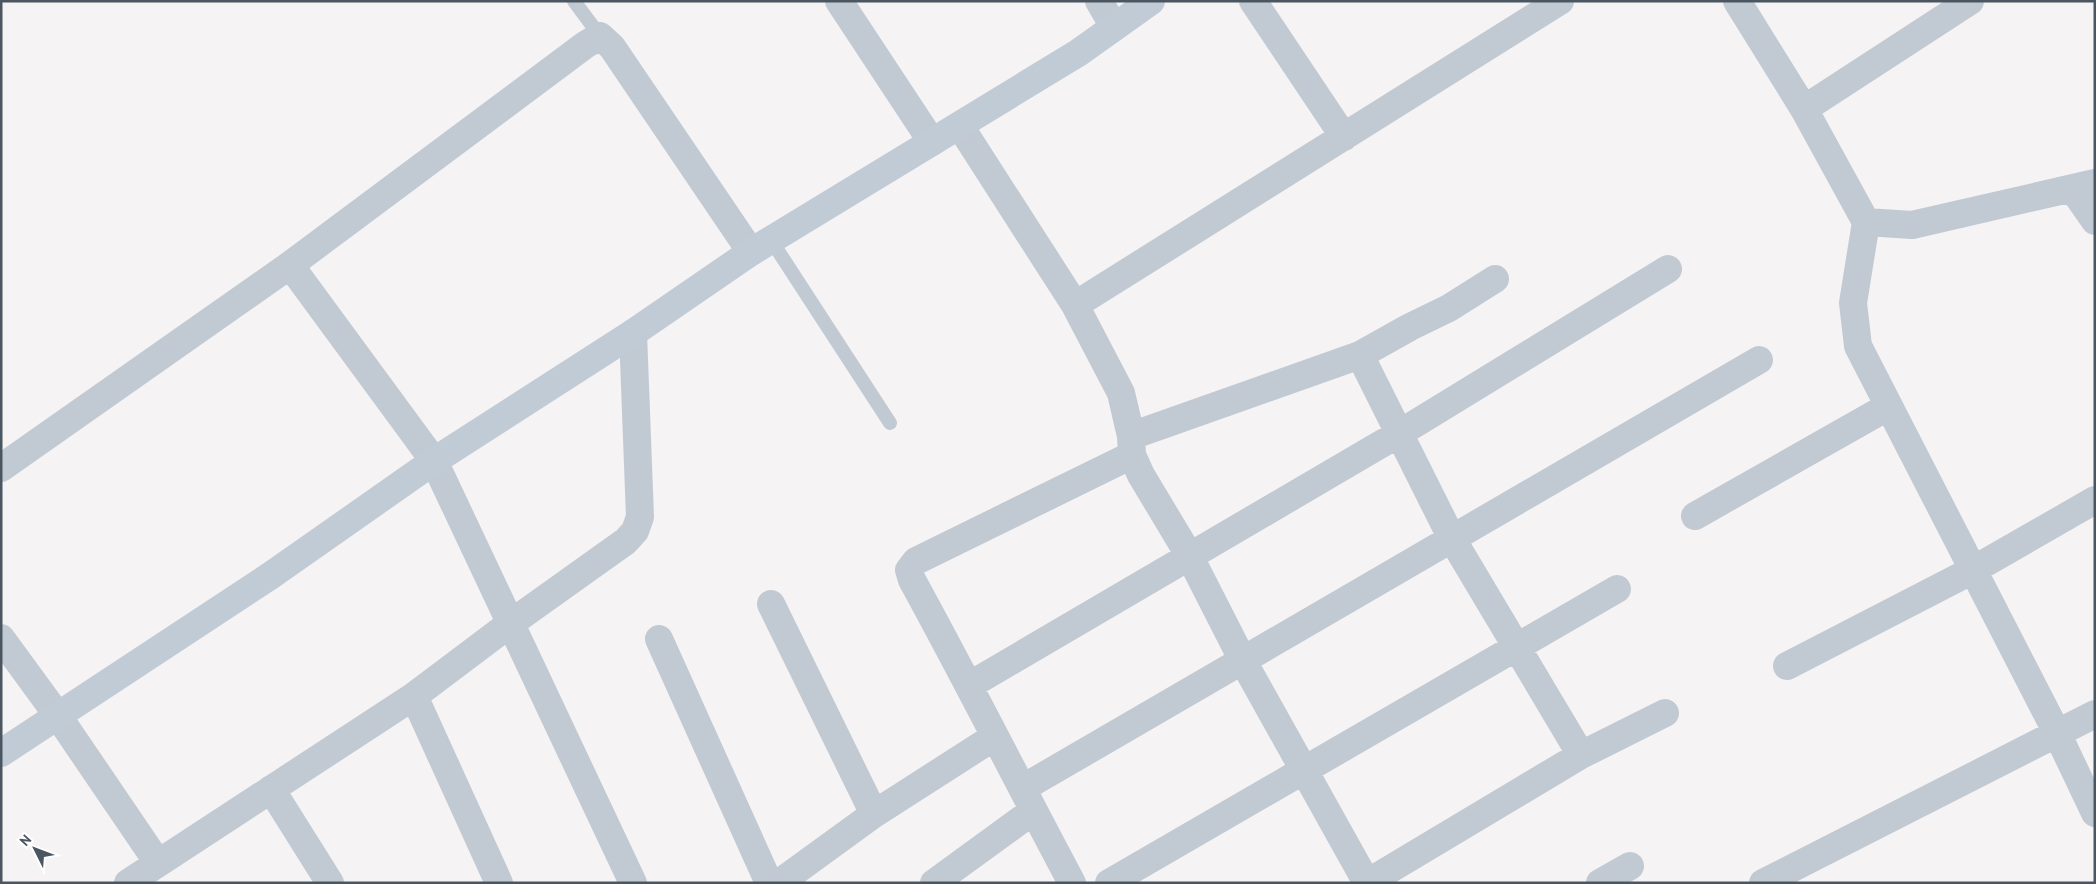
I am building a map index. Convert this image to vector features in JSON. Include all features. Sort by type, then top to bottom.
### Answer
[{"type":"street","points":[[839,1],[932,142]]},
{"type":"street","points":[[1099,1],[1114,27]]},
{"type":"street","points":[[1,753],[270,576],[434,460],[633,333],[761,246],[1078,53],[1151,1]]},
{"type":"street","points":[[1253,1],[1344,136]]},
{"type":"street","points":[[1075,305],[1560,1]]},
{"type":"street","points":[[1737,1],[1804,109],[1866,222],[1854,303],[1858,346],[2057,733],[2095,813]]},
{"type":"street","points":[[1804,109],[1970,1]]},
{"type":"street","points":[[1,468],[290,265],[585,45],[600,36],[612,48],[761,246]]},
{"type":"street","points":[[960,126],[1075,305],[1121,393],[1131,446],[1141,475],[1189,556],[1243,661],[1367,883],[1580,755],[1664,713]]},
{"type":"street","points":[[1866,222],[1912,225],[2083,186],[2095,221]]},
{"type":"street","points":[[290,265],[434,460],[633,883]]},
{"type":"street","points":[[970,685],[1400,433],[1668,269]]},
{"type":"street","points":[[1072,883],[994,737],[970,685],[912,580],[909,570],[916,561],[1131,446],[1360,355],[1410,326],[1449,308],[1495,279]]},
{"type":"street","points":[[128,883],[414,696],[511,622],[626,541],[635,531],[640,518],[633,333]]},
{"type":"street","points":[[1360,355],[1451,537],[1580,755]]},
{"type":"street","points":[[934,883],[1028,800],[1243,661],[1451,537],[1760,360]]},
{"type":"street","points":[[1695,516],[1889,406]]},
{"type":"street","points":[[1787,666],[1974,570],[2095,500]]},
{"type":"street","points":[[1109,883],[1617,589]]},
{"type":"street","points":[[771,604],[874,814]]},
{"type":"street","points":[[1,638],[58,716],[158,863]]},
{"type":"street","points":[[659,638],[768,883]]},
{"type":"street","points":[[414,696],[498,883]]},
{"type":"street","points":[[1763,883],[2095,714]]},
{"type":"street","points":[[779,883],[874,814],[994,737]]},
{"type":"street","points":[[271,789],[330,883]]},
{"type":"street","points":[[1600,883],[1630,866]]},
{"type":"lane","points":[[574,1],[600,36]]},
{"type":"lane","points":[[761,246],[890,423]]}]
